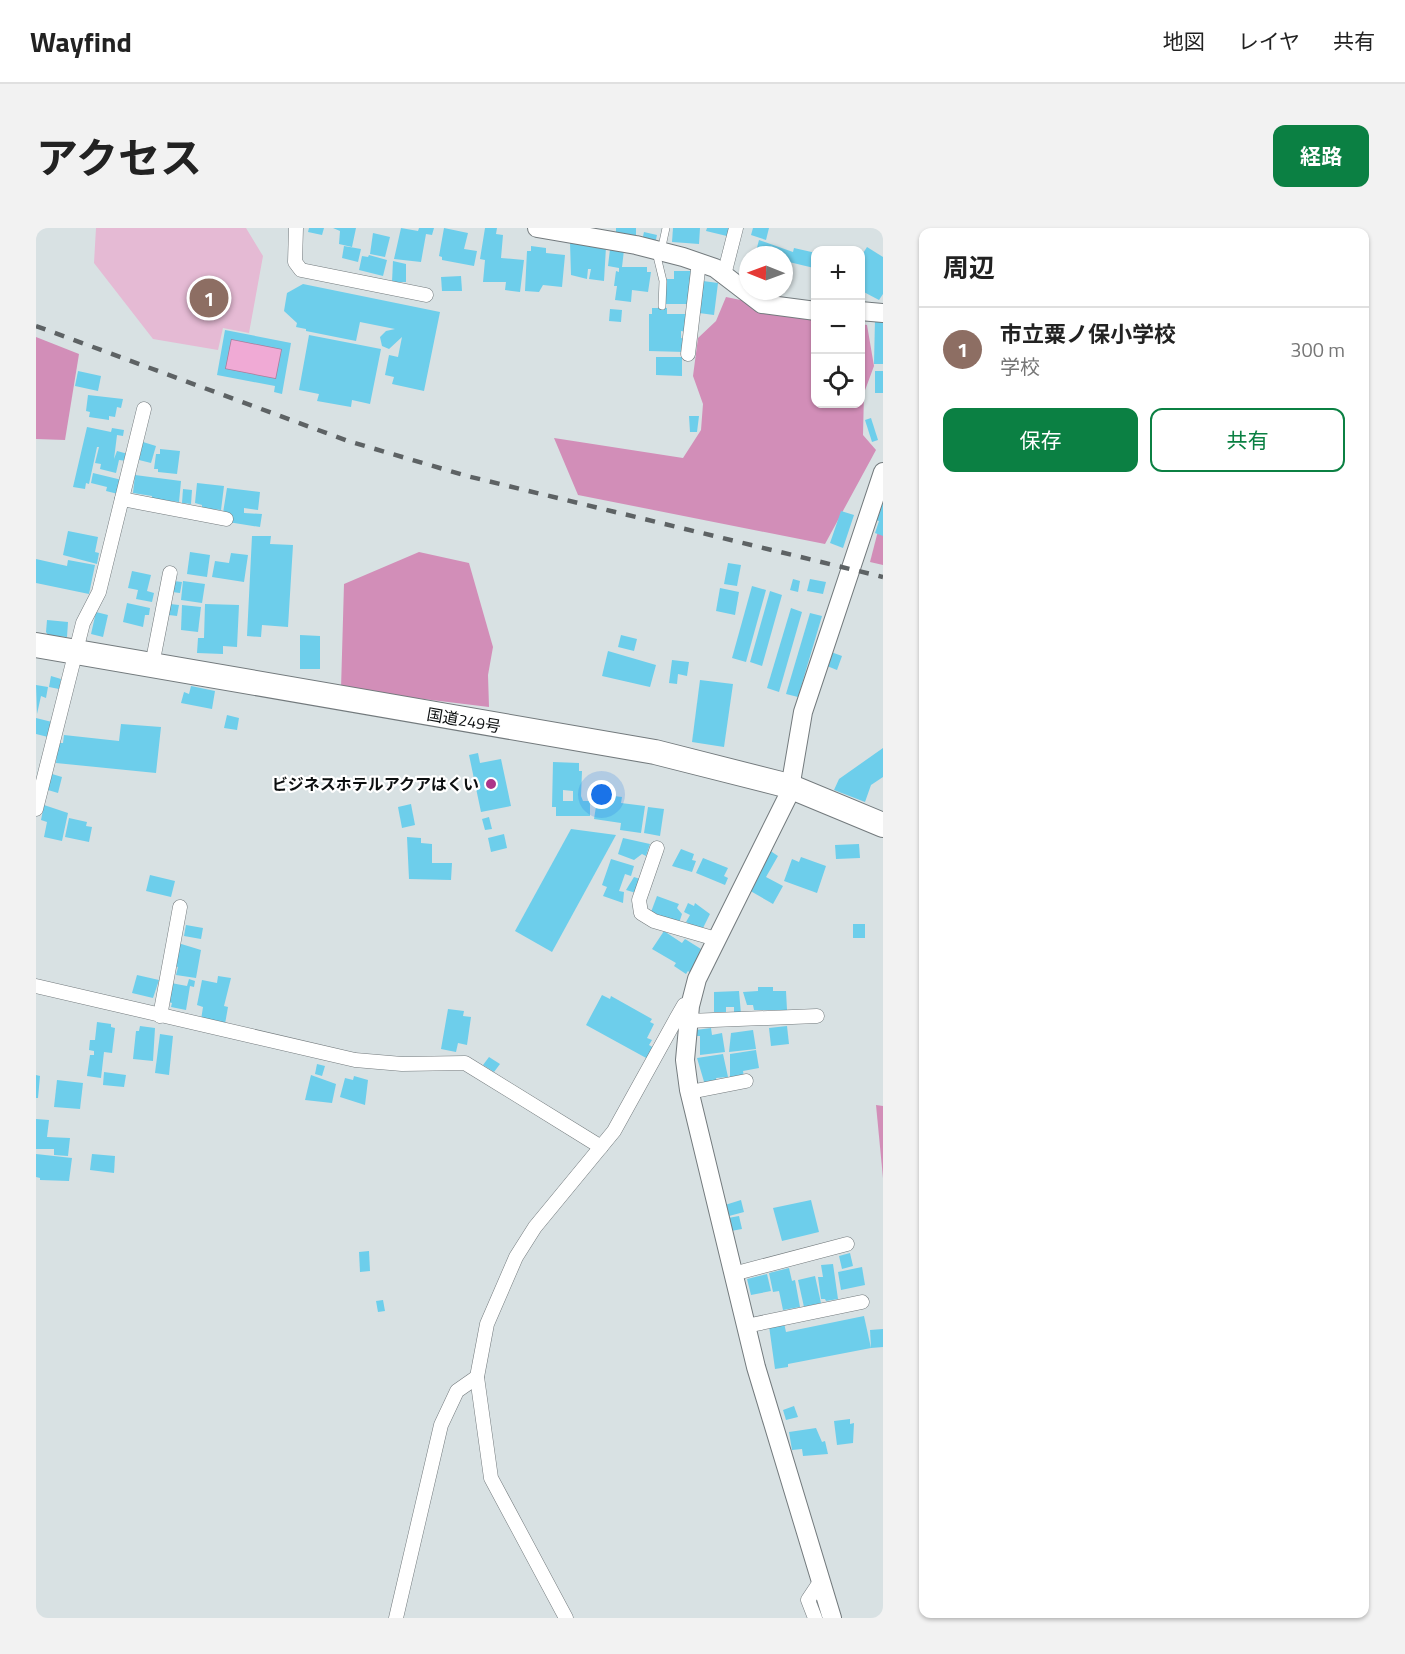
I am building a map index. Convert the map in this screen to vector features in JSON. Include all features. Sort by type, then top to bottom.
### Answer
[{"type":"highway","name":"国道249号","points":[[36,645],[655,752],[789,786],[883,825]]},
{"type":"street","points":[[296,228],[295,262],[301,270],[426,295]]},
{"type":"street","points":[[537,228],[608,234],[716,268],[762,304],[811,310]]},
{"type":"street","points":[[724,275],[736,228]]},
{"type":"street","points":[[688,354],[699,262]]},
{"type":"street","points":[[865,311],[883,313]]},
{"type":"street","points":[[36,809],[83,623],[99,592],[144,409]]},
{"type":"street","points":[[832,1618],[746,1326],[690,1092],[685,1060],[689,1013],[697,979],[789,794],[803,712],[883,472]]},
{"type":"street","points":[[122,499],[226,519]]},
{"type":"street","points":[[152,665],[170,573]]},
{"type":"street","points":[[657,848],[639,900],[641,913],[654,921],[716,939]]},
{"type":"street","points":[[160,1016],[180,907]]},
{"type":"street","points":[[36,986],[355,1060],[402,1064],[465,1064],[601,1147]]},
{"type":"street","points":[[566,1618],[496,1492],[491,1478],[477,1377],[487,1324],[516,1257],[536,1227],[614,1131],[684,1005],[689,1013]]},
{"type":"street","points":[[689,1013],[817,1016]]},
{"type":"street","points":[[690,1092],[746,1081]]},
{"type":"street","points":[[733,1274],[847,1244]]},
{"type":"street","points":[[746,1326],[862,1302]]},
{"type":"street","points":[[396,1618],[441,1425],[457,1391],[477,1377]]},
{"type":"street","points":[[815,1618],[808,1600],[820,1582]]},
{"type":"lane","points":[[662,306],[663,281],[658,250],[666,228]]},
{"type":"shaded area","points":[[96,228],[246,228],[263,256],[249,333],[223,328],[218,350],[153,339],[94,263]]},
{"type":"shaded area","points":[[726,297],[811,314],[811,408],[864,408],[863,435],[876,450],[825,544],[578,495],[554,438],[683,458],[701,430],[703,404],[693,376],[698,338],[716,321]]},
{"type":"shaded area","points":[[865,325],[867,325],[874,366],[865,390]]},
{"type":"shaded area","points":[[36,337],[79,354],[65,440],[36,439]]},
{"type":"shaded area","points":[[231,339],[282,349],[276,379],[225,369]]},
{"type":"shaded area","points":[[883,526],[883,565],[870,562],[878,531]]},
{"type":"shaded area","points":[[419,552],[469,563],[493,647],[488,675],[489,707],[341,689],[344,584]]},
{"type":"shaded area","points":[[876,1105],[883,1106],[883,1178]]},
{"type":"building","points":[[309,228],[324,228],[322,235],[308,232]]},
{"type":"building","points":[[333,228],[356,228],[352,247],[339,244],[340,231]]},
{"type":"building","points":[[401,228],[418,231],[419,228],[434,228],[432,235],[426,234],[421,262],[394,259]]},
{"type":"building","points":[[444,228],[468,233],[464,249],[477,251],[474,266],[442,260],[439,256]]},
{"type":"building","points":[[485,228],[497,228],[496,234],[503,235],[501,258],[524,260],[520,292],[505,290],[506,282],[483,282],[485,260],[480,259]]},
{"type":"building","points":[[616,228],[636,228],[636,236],[616,235]]},
{"type":"building","points":[[673,228],[700,228],[699,244],[672,242]]},
{"type":"building","points":[[707,228],[733,228],[731,237],[706,231]]},
{"type":"building","points":[[753,228],[769,228],[766,240],[751,235]]},
{"type":"building","points":[[644,232],[657,235],[655,244],[642,241]]},
{"type":"building","points":[[373,233],[390,237],[385,257],[370,254]]},
{"type":"building","points":[[759,240],[776,246],[757,246]]},
{"type":"building","points":[[570,242],[606,247],[604,281],[589,279],[591,269],[588,269],[587,279],[571,275]]},
{"type":"building","points":[[344,246],[361,249],[358,262],[342,258]]},
{"type":"building","points":[[531,246],[546,248],[546,253],[565,255],[562,287],[543,285],[539,292],[525,291],[527,251],[531,251]]},
{"type":"building","points":[[867,247],[883,257],[883,294],[879,300],[865,293],[865,250]]},
{"type":"building","points":[[794,248],[811,252],[811,267],[793,263]]},
{"type":"building","points":[[610,249],[624,250],[622,267],[647,267],[647,272],[651,272],[648,292],[632,290],[631,302],[615,300],[617,286],[614,286],[616,271],[619,272],[619,268],[608,266]]},
{"type":"building","points":[[369,255],[387,260],[383,276],[359,270],[362,256],[368,257]]},
{"type":"building","points":[[393,261],[406,264],[406,282],[392,282]]},
{"type":"building","points":[[674,271],[691,271],[687,304],[665,304],[666,279],[674,279]]},
{"type":"building","points":[[461,276],[462,291],[442,291],[441,277]]},
{"type":"building","points":[[703,281],[718,283],[714,315],[699,313]]},
{"type":"building","points":[[303,284],[440,312],[424,391],[392,384],[394,377],[385,375],[389,355],[398,357],[402,337],[389,349],[382,346],[380,337],[386,331],[395,329],[360,322],[356,341],[296,327],[297,323],[284,311],[287,293]]},
{"type":"building","points":[[652,308],[667,308],[667,314],[688,314],[687,332],[681,331],[681,338],[685,339],[685,352],[649,351],[649,314],[652,314]]},
{"type":"building","points":[[610,309],[622,310],[621,322],[609,321]]},
{"type":"building","points":[[875,319],[883,319],[883,364],[874,364]]},
{"type":"building","points":[[225,330],[291,343],[282,394],[274,392],[275,386],[217,375]],"holes":[[[231,339],[282,349],[276,379],[225,369]]]},
{"type":"building","points":[[309,335],[381,349],[370,404],[352,400],[351,407],[317,401],[319,394],[299,390]]},
{"type":"building","points":[[656,357],[682,357],[682,376],[656,375]]},
{"type":"building","points":[[78,371],[101,376],[98,391],[75,386]]},
{"type":"building","points":[[875,371],[883,371],[883,393],[875,393]]},
{"type":"building","points":[[88,395],[123,399],[121,408],[117,407],[115,417],[109,416],[109,420],[89,417],[90,412],[86,411]]},
{"type":"building","points":[[689,416],[699,416],[697,432],[690,432]]},
{"type":"building","points":[[871,418],[878,440],[872,442],[865,420]]},
{"type":"building","points":[[87,427],[111,432],[112,428],[124,430],[123,436],[117,435],[114,459],[117,451],[128,454],[127,461],[119,460],[116,473],[100,469],[101,464],[95,463],[99,447],[97,447],[89,484],[86,483],[85,489],[73,487]]},
{"type":"building","points":[[143,442],[156,446],[151,463],[139,460]]},
{"type":"building","points":[[160,449],[180,451],[177,474],[158,472],[158,469],[154,469],[156,454],[160,454]]},
{"type":"building","points":[[93,473],[122,480],[118,494],[106,491],[107,487],[91,483]]},
{"type":"building","points":[[135,475],[181,481],[179,502],[152,499],[152,496],[133,493]]},
{"type":"building","points":[[197,483],[224,486],[221,510],[202,508],[202,505],[195,503]]},
{"type":"building","points":[[227,488],[260,492],[258,510],[244,508],[244,513],[262,514],[260,527],[228,522],[223,513]]},
{"type":"building","points":[[183,489],[192,490],[191,504],[182,503]]},
{"type":"building","points":[[883,499],[883,536],[875,533],[879,521],[875,520]]},
{"type":"building","points":[[841,511],[854,515],[843,548],[830,543]]},
{"type":"building","points":[[68,531],[98,537],[95,552],[99,553],[97,564],[63,555]]},
{"type":"building","points":[[252,536],[271,536],[270,544],[293,545],[288,627],[262,625],[261,637],[247,636]]},
{"type":"building","points":[[190,552],[210,555],[207,577],[187,574]]},
{"type":"building","points":[[231,553],[248,555],[244,582],[212,577],[215,561],[229,563]]},
{"type":"building","points":[[36,559],[67,566],[68,560],[95,565],[89,594],[36,583]]},
{"type":"building","points":[[728,563],[741,565],[737,586],[724,584]]},
{"type":"building","points":[[132,571],[151,575],[147,591],[154,593],[152,602],[136,599],[138,590],[128,588]]},
{"type":"building","points":[[793,579],[800,581],[798,592],[790,590]]},
{"type":"building","points":[[810,579],[826,582],[823,594],[807,591]]},
{"type":"building","points":[[174,581],[182,582],[180,593],[172,592]]},
{"type":"building","points":[[183,581],[205,584],[202,603],[181,600]]},
{"type":"building","points":[[752,586],[766,590],[746,662],[732,658]]},
{"type":"building","points":[[720,588],[739,592],[735,615],[716,611]]},
{"type":"building","points":[[770,591],[782,595],[762,666],[750,662]]},
{"type":"building","points":[[127,603],[150,608],[149,615],[145,615],[143,627],[123,622]]},
{"type":"building","points":[[170,604],[179,605],[177,616],[169,615]]},
{"type":"building","points":[[205,604],[239,605],[237,647],[223,646],[223,654],[197,653],[198,638],[204,638]]},
{"type":"building","points":[[182,605],[201,607],[198,632],[181,630]]},
{"type":"building","points":[[791,608],[802,612],[779,692],[767,688]]},
{"type":"building","points":[[96,612],[108,615],[103,637],[91,634]]},
{"type":"building","points":[[810,613],[822,616],[798,697],[786,694]]},
{"type":"building","points":[[47,620],[68,622],[67,637],[48,635]]},
{"type":"building","points":[[300,635],[320,636],[320,669],[300,669]]},
{"type":"building","points":[[621,635],[637,639],[634,651],[618,647]]},
{"type":"building","points":[[608,651],[656,665],[650,687],[602,676]]},
{"type":"building","points":[[831,652],[842,656],[837,670],[827,666]]},
{"type":"building","points":[[672,660],[689,662],[687,676],[678,674],[677,684],[669,683]]},
{"type":"building","points":[[51,676],[61,679],[59,689],[49,687]]},
{"type":"building","points":[[700,680],[733,684],[724,747],[692,742]]},
{"type":"building","points":[[36,685],[48,687],[46,698],[41,696],[37,714]]},
{"type":"building","points":[[191,686],[215,691],[212,709],[181,703],[184,692],[189,694]]},
{"type":"building","points":[[227,715],[239,718],[237,730],[224,728]]},
{"type":"building","points":[[36,718],[52,722],[48,737],[36,734]]},
{"type":"building","points":[[121,724],[161,727],[156,773],[56,763],[58,743],[63,743],[64,735],[119,741]]},
{"type":"building","points":[[883,748],[883,777],[871,785],[865,802],[834,790],[839,779]]},
{"type":"building","name":"ビジネスホテルアクアはくい","points":[[478,753],[480,763],[501,759],[511,806],[481,812],[469,755]]},
{"type":"building","points":[[553,762],[579,763],[579,771],[582,771],[581,796],[583,801],[590,801],[590,816],[556,816],[556,807],[552,807]],"holes":[[[563,790],[573,791],[573,801],[563,801]]]},
{"type":"building","points":[[52,774],[62,777],[58,793],[48,790]]},
{"type":"building","points":[[598,794],[622,797],[621,803],[645,806],[641,833],[620,830],[621,823],[594,819]]},
{"type":"building","points":[[411,804],[415,825],[402,828],[398,807]]},
{"type":"building","points":[[44,805],[68,813],[62,841],[44,837],[47,822],[41,820]]},
{"type":"building","points":[[648,807],[664,809],[660,836],[644,833]]},
{"type":"building","points":[[489,817],[492,829],[485,830],[482,819]]},
{"type":"building","points":[[69,818],[87,822],[86,826],[92,827],[89,842],[65,837]]},
{"type":"building","points":[[571,829],[616,835],[552,952],[515,931]]},
{"type":"building","points":[[504,834],[507,848],[491,852],[488,838]]},
{"type":"building","points":[[407,837],[421,838],[421,843],[432,844],[432,863],[452,863],[451,880],[409,879]]},
{"type":"building","points":[[623,838],[650,844],[646,856],[642,854],[634,860],[618,854]]},
{"type":"building","points":[[859,844],[860,858],[836,859],[835,845]]},
{"type":"building","points":[[681,849],[694,854],[692,860],[696,861],[692,872],[672,866]]},
{"type":"building","points":[[769,850],[778,856],[766,877],[783,886],[773,904],[747,889]]},
{"type":"building","points":[[801,857],[826,866],[817,893],[784,881],[792,859],[799,862]]},
{"type":"building","points":[[703,858],[728,868],[724,876],[728,878],[725,885],[696,873]]},
{"type":"building","points":[[611,859],[634,866],[631,876],[625,874],[619,891],[624,892],[623,903],[603,896],[607,887],[602,885]]},
{"type":"building","points":[[150,875],[175,881],[171,897],[146,891]]},
{"type":"building","points":[[634,877],[640,879],[636,893],[626,890]]},
{"type":"building","points":[[657,896],[679,904],[677,908],[682,914],[679,923],[651,912]]},
{"type":"building","points":[[688,903],[694,906],[695,903],[710,914],[702,930],[686,922],[690,915],[684,912]]},
{"type":"building","points":[[853,924],[865,924],[865,938],[853,938]]},
{"type":"building","points":[[186,925],[203,928],[201,939],[184,936]]},
{"type":"building","points":[[664,931],[682,943],[685,939],[701,949],[699,953],[703,956],[692,974],[688,971],[686,974],[674,966],[676,963],[652,949]]},
{"type":"building","points":[[178,943],[201,950],[196,978],[176,975],[178,967],[174,966]]},
{"type":"building","points":[[137,975],[159,980],[153,998],[132,993]]},
{"type":"building","points":[[218,976],[231,978],[224,1006],[228,1007],[225,1024],[201,1020],[203,1007],[197,1005],[202,980],[217,983]]},
{"type":"building","points":[[189,979],[195,981],[194,987],[190,986],[186,1010],[171,1007],[172,1003],[168,1002],[171,983],[187,986]]},
{"type":"building","points":[[758,987],[773,987],[773,991],[786,991],[787,1010],[754,1010],[753,1005],[747,1005],[743,992],[758,991]]},
{"type":"building","points":[[739,991],[741,1014],[734,1015],[734,1007],[726,1007],[726,1012],[714,1012],[714,992]]},
{"type":"building","points":[[602,995],[610,999],[611,996],[652,1019],[650,1022],[654,1024],[647,1038],[652,1040],[649,1045],[654,1048],[648,1059],[586,1025]]},
{"type":"building","points":[[448,1009],[464,1011],[463,1016],[471,1017],[467,1045],[458,1043],[456,1052],[441,1049]]},
{"type":"building","points":[[97,1022],[111,1024],[111,1027],[115,1028],[112,1053],[104,1052],[101,1078],[87,1076],[90,1055],[94,1055],[94,1051],[89,1050],[90,1040],[95,1040]]},
{"type":"building","points":[[140,1026],[155,1028],[153,1061],[133,1059],[136,1031],[139,1031]]},
{"type":"building","points":[[787,1026],[789,1044],[771,1046],[769,1028]]},
{"type":"building","points":[[711,1028],[712,1035],[722,1033],[725,1052],[700,1055],[700,1036],[697,1036],[696,1030]]},
{"type":"building","points":[[753,1030],[756,1049],[729,1052],[731,1033]]},
{"type":"building","points":[[160,1034],[173,1036],[169,1075],[155,1073]]},
{"type":"building","points":[[756,1050],[759,1068],[743,1071],[744,1077],[730,1079],[730,1054]]},
{"type":"building","points":[[723,1054],[728,1077],[716,1078],[717,1083],[705,1085],[697,1058]]},
{"type":"building","points":[[489,1057],[500,1064],[494,1072],[483,1065]]},
{"type":"building","points":[[317,1064],[325,1066],[322,1076],[315,1074]]},
{"type":"building","points":[[104,1072],[126,1075],[124,1087],[103,1085]]},
{"type":"building","points":[[36,1075],[40,1076],[38,1098],[36,1098]]},
{"type":"building","points":[[311,1075],[336,1084],[332,1103],[305,1100]]},
{"type":"building","points":[[354,1076],[368,1080],[365,1105],[340,1097],[345,1078],[353,1080]]},
{"type":"building","points":[[57,1080],[83,1083],[80,1109],[54,1107]]},
{"type":"building","points":[[36,1119],[49,1120],[47,1137],[70,1138],[68,1156],[54,1155],[54,1149],[36,1149]]},
{"type":"building","points":[[36,1154],[72,1158],[69,1181],[40,1180],[36,1177]]},
{"type":"building","points":[[92,1154],[115,1156],[114,1173],[90,1170]]},
{"type":"building","points":[[741,1200],[744,1212],[729,1216],[725,1205]]},
{"type":"building","points":[[811,1200],[819,1232],[782,1241],[773,1208]]},
{"type":"building","points":[[739,1216],[742,1229],[731,1231],[728,1218]]},
{"type":"building","points":[[369,1251],[370,1271],[360,1272],[359,1252]]},
{"type":"building","points":[[850,1253],[853,1266],[842,1269],[839,1256]]},
{"type":"building","points":[[833,1264],[838,1299],[826,1301],[821,1299],[818,1277],[823,1277],[821,1265]]},
{"type":"building","points":[[862,1267],[865,1285],[841,1290],[838,1272]]},
{"type":"building","points":[[789,1268],[792,1281],[795,1280],[800,1307],[783,1310],[779,1291],[773,1292],[769,1273]]},
{"type":"building","points":[[767,1274],[771,1291],[751,1295],[747,1279]]},
{"type":"building","points":[[815,1276],[821,1303],[804,1307],[798,1280]]},
{"type":"building","points":[[383,1300],[385,1311],[378,1312],[376,1301]]},
{"type":"building","points":[[864,1316],[871,1348],[788,1364],[788,1367],[775,1369],[769,1326],[784,1323],[786,1332]]},
{"type":"building","points":[[883,1329],[883,1347],[871,1348],[870,1330]]},
{"type":"building","points":[[794,1406],[798,1417],[786,1420],[783,1410]]},
{"type":"building","points":[[850,1419],[850,1424],[854,1423],[853,1443],[837,1445],[834,1421]]},
{"type":"building","points":[[816,1428],[822,1442],[825,1441],[828,1454],[803,1456],[802,1449],[792,1450],[789,1432]]},
{"type":"railway","points":[[36,326],[348,441],[467,476],[883,577]]},
{"type":"place","name":"市立粟ノ保小学校","points":[[209,298]]},
{"type":"place","name":"ビジネスホテルアクアはくい","points":[[491,784]]}]
